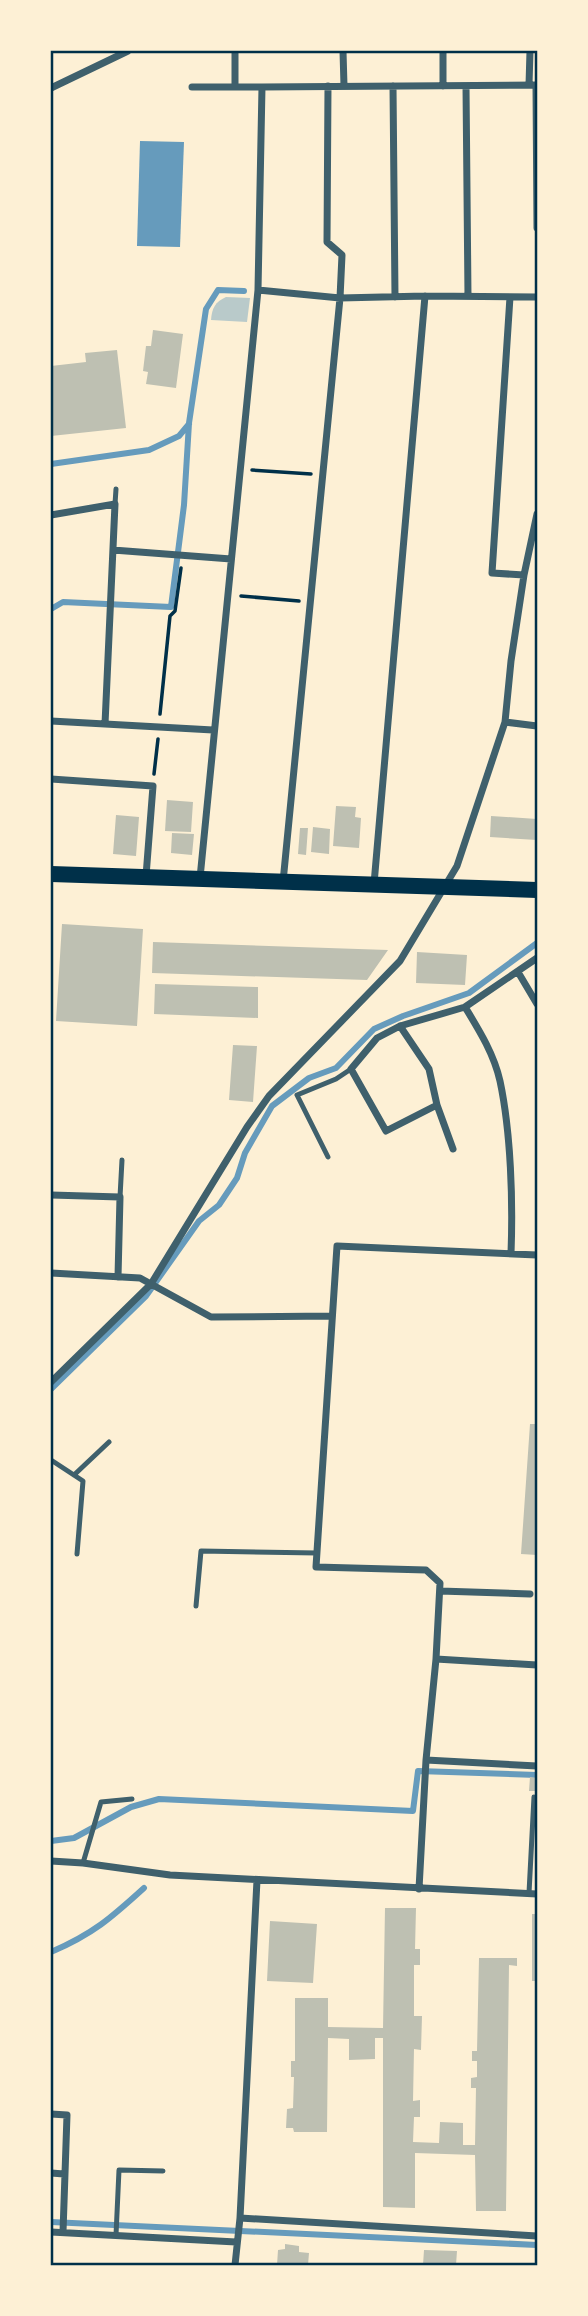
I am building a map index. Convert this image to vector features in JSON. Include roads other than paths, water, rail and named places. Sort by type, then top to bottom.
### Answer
[{"type":"main road","points":[[51,874],[537,890]]},
{"type":"street","points":[[51,88],[128,51]]},
{"type":"street","points":[[235,51],[235,86]]},
{"type":"street","points":[[344,51],[344,86]]},
{"type":"street","points":[[443,51],[443,86]]},
{"type":"street","points":[[530,51],[534,85],[537,228]]},
{"type":"street","points":[[192,88],[534,85]]},
{"type":"street","points":[[283,883],[340,298],[342,255],[327,242],[328,86]]},
{"type":"street","points":[[393,86],[395,297]]},
{"type":"street","points":[[466,86],[468,296]]},
{"type":"street","points":[[200,878],[258,290],[262,87]]},
{"type":"street","points":[[258,290],[340,298],[537,297]]},
{"type":"street","points":[[374,885],[425,296]]},
{"type":"street","points":[[510,297],[492,573],[524,575]]},
{"type":"street","points":[[51,514],[115,504],[105,724]]},
{"type":"street","points":[[51,1382],[151,1284],[247,1126],[270,1096],[400,961],[437,902],[457,866],[505,722],[524,575],[537,514]]},
{"type":"street","points":[[113,550],[230,559]]},
{"type":"street","points":[[51,721],[213,730]]},
{"type":"street","points":[[505,722],[537,726]]},
{"type":"street","points":[[51,779],[153,786],[146,877]]},
{"type":"street","points":[[437,1105],[386,1131],[351,1069],[377,1038],[400,1026],[465,1007],[537,958]]},
{"type":"street","points":[[517,972],[537,1004]]},
{"type":"street","points":[[465,1007],[482,1034],[499,1080],[512,1202],[511,1254]]},
{"type":"street","points":[[400,1026],[429,1069],[437,1105],[453,1149]]},
{"type":"street","points":[[51,1195],[120,1197],[118,1277]]},
{"type":"street","points":[[419,1889],[440,1584],[426,1570],[316,1567],[337,1246],[537,1255]]},
{"type":"street","points":[[51,1273],[140,1278],[211,1317],[332,1316]]},
{"type":"street","points":[[440,1591],[530,1594]]},
{"type":"street","points":[[436,1659],[537,1665]]},
{"type":"street","points":[[426,1760],[537,1766]]},
{"type":"street","points":[[51,1861],[146,1873],[533,1894]]},
{"type":"street","points":[[235,2265],[240,2218],[257,1880]]},
{"type":"street","points":[[51,2114],[66,2115],[62,2232]]},
{"type":"street","points":[[51,2173],[64,2174]]},
{"type":"street","points":[[240,2218],[537,2236]]},
{"type":"street","points":[[51,2232],[236,2242]]},
{"type":"lane","points":[[115,504],[116,489]]},
{"type":"lane","points":[[328,1157],[297,1095],[336,1079],[351,1069]]},
{"type":"lane","points":[[120,1197],[122,1160]]},
{"type":"lane","points":[[74,1475],[109,1442]]},
{"type":"lane","points":[[51,1460],[83,1481],[77,1554]]},
{"type":"lane","points":[[196,1606],[201,1551],[317,1553]]},
{"type":"lane","points":[[533,1894],[534,1797]]},
{"type":"lane","points":[[83,1863],[101,1802],[132,1799]]},
{"type":"lane","points":[[116,2235],[120,2170],[163,2171]]},
{"type":"water","points":[[140,141],[184,142],[180,247],[137,246]]},
{"type":"waterway","points":[[51,609],[63,602],[171,607],[184,505],[189,423],[206,309],[218,290],[244,291]]},
{"type":"waterway","points":[[51,464],[149,450],[179,436],[189,424]]},
{"type":"waterway","points":[[51,1389],[146,1296],[199,1221],[219,1205],[237,1178],[245,1153],[272,1106],[309,1078],[336,1068],[374,1029],[469,993],[537,943]]},
{"type":"waterway","points":[[51,1841],[74,1838],[131,1807],[159,1799],[413,1811],[418,1771],[537,1775]]},
{"type":"waterway","points":[[51,1952],[79,1939],[101,1924],[144,1888]]},
{"type":"waterway","points":[[51,2222],[537,2245]]}]
